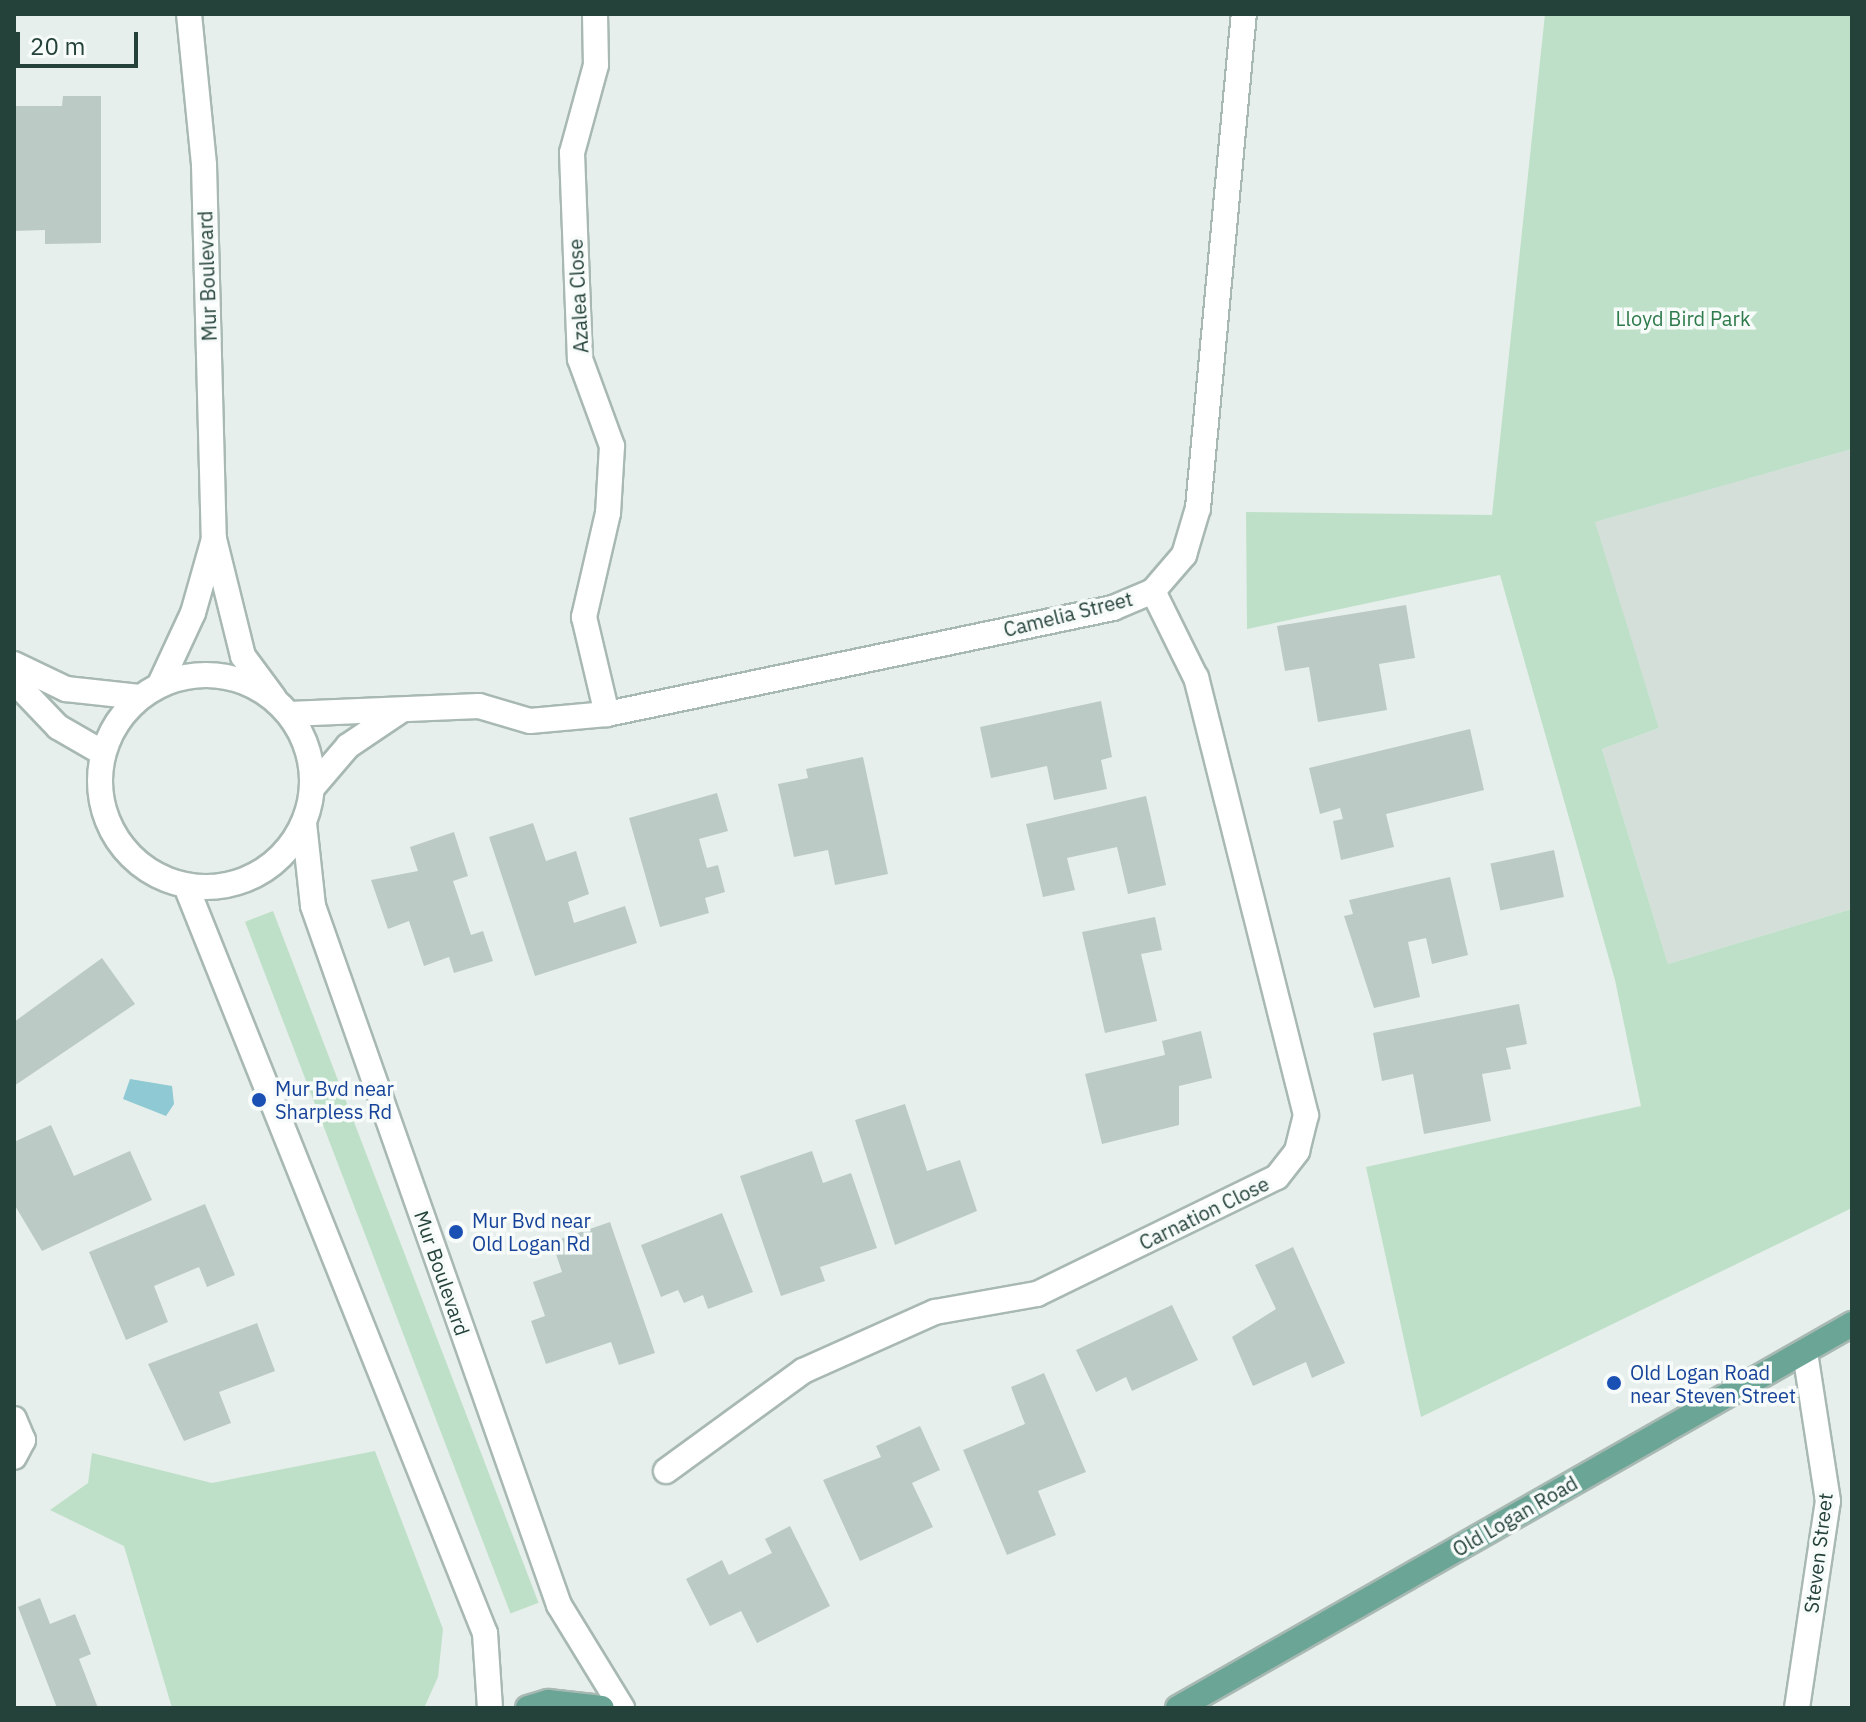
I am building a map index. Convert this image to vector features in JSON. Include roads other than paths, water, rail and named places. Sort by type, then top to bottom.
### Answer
[{"type":"main road","name":"Old Logan Road","points":[[1178,1708],[1852,1324]]},
{"type":"main road","points":[[528,1708],[548,1702],[602,1708]]},
{"type":"street","name":"Mur Boulevard","points":[[189,14],[204,165],[214,539],[243,656],[282,706]]},
{"type":"street","name":"Azalea Close","points":[[595,14],[596,65],[572,153],[580,359],[612,446],[608,513],[584,617],[607,714]]},
{"type":"street","name":"Camelia Street","points":[[282,706],[400,711],[479,706],[530,721],[607,714],[1113,608],[1153,591],[1184,555],[1198,508],[1244,14]]},
{"type":"street","name":"Mur Boulevard","points":[[150,690],[193,613],[214,539]]},
{"type":"street","name":"Carnation Close","points":[[666,1471],[803,1371],[935,1312],[1037,1294],[1277,1177],[1297,1151],[1306,1115],[1196,678],[1180,632],[1153,591]]},
{"type":"street","points":[[14,664],[66,689],[150,690],[219,674],[282,706],[303,736],[313,787],[304,823],[260,874],[228,886],[186,886],[138,864],[118,841],[100,784],[103,753],[150,690]]},
{"type":"street","points":[[14,681],[58,727],[103,753]]},
{"type":"street","points":[[313,787],[348,746],[400,711]]},
{"type":"street","name":"Mur Boulevard","points":[[304,823],[313,906],[559,1605],[622,1708]]},
{"type":"street","points":[[186,886],[485,1633],[490,1708]]},
{"type":"street","name":"Steven Street","points":[[1797,1708],[1828,1501],[1805,1352]]},
{"type":"water","points":[[130,1079],[172,1086],[174,1104],[166,1116],[123,1099]]},
{"type":"place","name":"Mur Bvd near Sharpless Rd","points":[[259,1100]]},
{"type":"place","name":"Mur Bvd near Old Logan Rd","points":[[456,1232]]},
{"type":"place","name":"Old Logan Road near Steven Street","points":[[1614,1383]]},
{"type":"park label","name":"Lloyd Bird Park","points":[[1683,318]]}]
